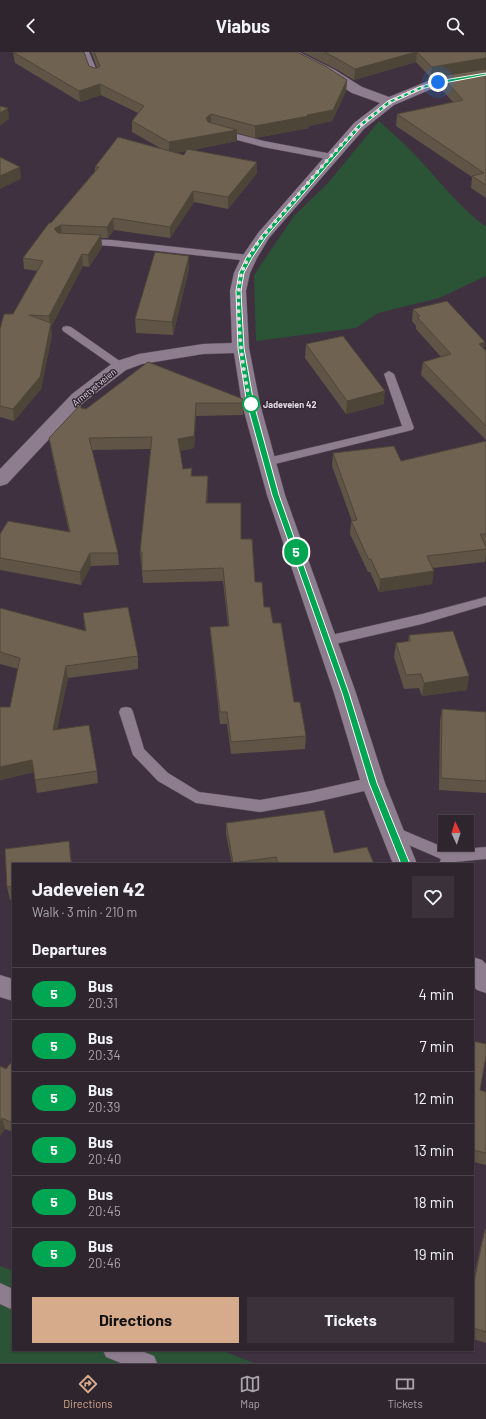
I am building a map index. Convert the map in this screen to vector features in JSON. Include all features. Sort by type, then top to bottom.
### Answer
[{"type":"street","points":[[289,52],[330,73],[357,90],[390,102]]},
{"type":"street","points":[[405,863],[373,783],[327,641],[266,462],[251,404],[241,348],[238,291],[242,273],[249,258],[264,236],[359,126],[390,102],[438,82],[486,74]]},
{"type":"street","name":"Ametystveien","points":[[0,480],[78,398],[120,366],[139,360],[204,348],[241,348]]},
{"type":"street","points":[[0,986],[12,990]]},
{"type":"lane","points":[[85,52],[95,76]]},
{"type":"lane","points":[[212,130],[263,144],[332,157]]},
{"type":"lane","points":[[69,242],[112,243],[249,258]]},
{"type":"lane","points":[[67,329],[120,366]]},
{"type":"lane","points":[[266,462],[408,428],[389,374]]},
{"type":"lane","points":[[327,641],[422,620],[486,600]]},
{"type":"lane","points":[[126,712],[138,751],[163,777],[196,797],[260,806],[311,797],[373,783]]},
{"type":"lane","points":[[393,832],[448,860],[486,853]]},
{"type":"lane","points":[[0,1293],[12,1299]]},
{"type":"lane","points":[[116,1351],[146,1363]]},
{"type":"green space","points":[[379,121],[411,151],[458,202],[486,227],[486,276],[439,298],[378,313],[356,328],[256,341],[254,275],[294,216],[328,183]]},
{"type":"green space","points":[[0,1266],[12,1271],[12,1351],[223,1351],[254,1363],[0,1363]]},
{"type":"building","points":[[13,52],[84,52],[89,66],[97,68],[100,66],[94,52],[297,52],[325,66],[347,80],[333,110],[255,126],[211,114],[206,118],[208,122],[237,130],[169,142],[132,121],[144,106],[100,84],[79,91]]},
{"type":"building","points":[[324,52],[416,52],[355,69]]},
{"type":"building","points":[[417,52],[486,52],[486,58],[432,67]]},
{"type":"building","points":[[486,69],[486,185],[472,176],[484,173],[397,114],[463,100],[441,76]]},
{"type":"building","points":[[0,106],[8,108],[0,113]]},
{"type":"building","points":[[118,137],[184,155],[187,149],[257,162],[228,197],[193,191],[170,227],[113,218],[107,227],[61,225],[55,228],[58,233],[101,235],[88,255],[82,254],[49,316],[29,315],[51,323],[40,377],[13,409],[0,406],[0,329],[4,314],[13,314],[43,261],[23,258],[49,223],[51,223],[99,167],[95,167]]},
{"type":"building","points":[[0,157],[20,167],[0,176]]},
{"type":"building","points":[[155,252],[189,256],[172,322],[135,319]]},
{"type":"building","points":[[447,301],[485,342],[479,344],[486,351],[486,426],[423,362],[451,354],[417,317],[420,316],[413,309]]},
{"type":"building","points":[[343,336],[385,391],[347,401],[306,344]]},
{"type":"building","points":[[148,362],[243,399],[243,403],[196,403],[194,436],[178,439],[183,469],[192,468],[191,476],[208,476],[206,503],[241,503],[241,539],[252,539],[255,582],[262,582],[264,607],[270,607],[273,623],[281,623],[294,702],[300,702],[306,736],[231,742],[227,712],[220,712],[210,627],[229,626],[223,568],[142,571],[142,552],[140,552],[152,437],[89,438],[118,553],[90,553],[80,572],[0,558],[0,534],[8,521],[70,532],[49,438],[81,404],[81,408],[86,409]]},
{"type":"building","points":[[486,441],[486,534],[480,534],[486,549],[427,556],[434,571],[380,579],[371,559],[369,560],[351,521],[357,520],[333,453],[394,446],[401,461]]},
{"type":"building","points":[[128,607],[138,656],[66,666],[53,730],[89,725],[97,771],[35,780],[32,760],[0,767],[0,707],[10,707],[20,658],[0,652],[0,608],[86,631],[83,613]]},
{"type":"building","points":[[453,631],[469,676],[424,683],[421,674],[406,675],[396,643],[410,641],[409,635]]},
{"type":"building","points":[[442,709],[486,712],[486,781],[441,778]]},
{"type":"building","points":[[324,810],[334,853],[367,847],[374,863],[278,863],[276,857],[233,863],[226,823]]},
{"type":"building","points":[[69,841],[71,863],[12,863],[12,886],[7,887],[5,849]]},
{"type":"building","points":[[474,1041],[486,1044],[486,1056],[480,1090],[486,1092],[486,1153],[474,1150]]},
{"type":"building","points":[[12,1061],[12,1123],[2,1118],[0,1121],[0,1066],[6,1069]]},
{"type":"building","points":[[485,1229],[486,1332],[474,1328],[474,1281]]},
{"type":"bus line","name":"5","points":[[405,863],[373,783],[345,693],[276,495],[251,404],[241,348],[238,291],[242,273],[249,258],[264,236],[359,126],[390,102],[421,88],[438,82],[486,74]]},
{"type":"place","name":"Jadeveien 42","points":[[251,404]]},
{"type":"route","points":[[251,404],[241,348],[238,291],[242,273],[249,258],[264,236],[359,126],[390,102],[438,82]]}]
